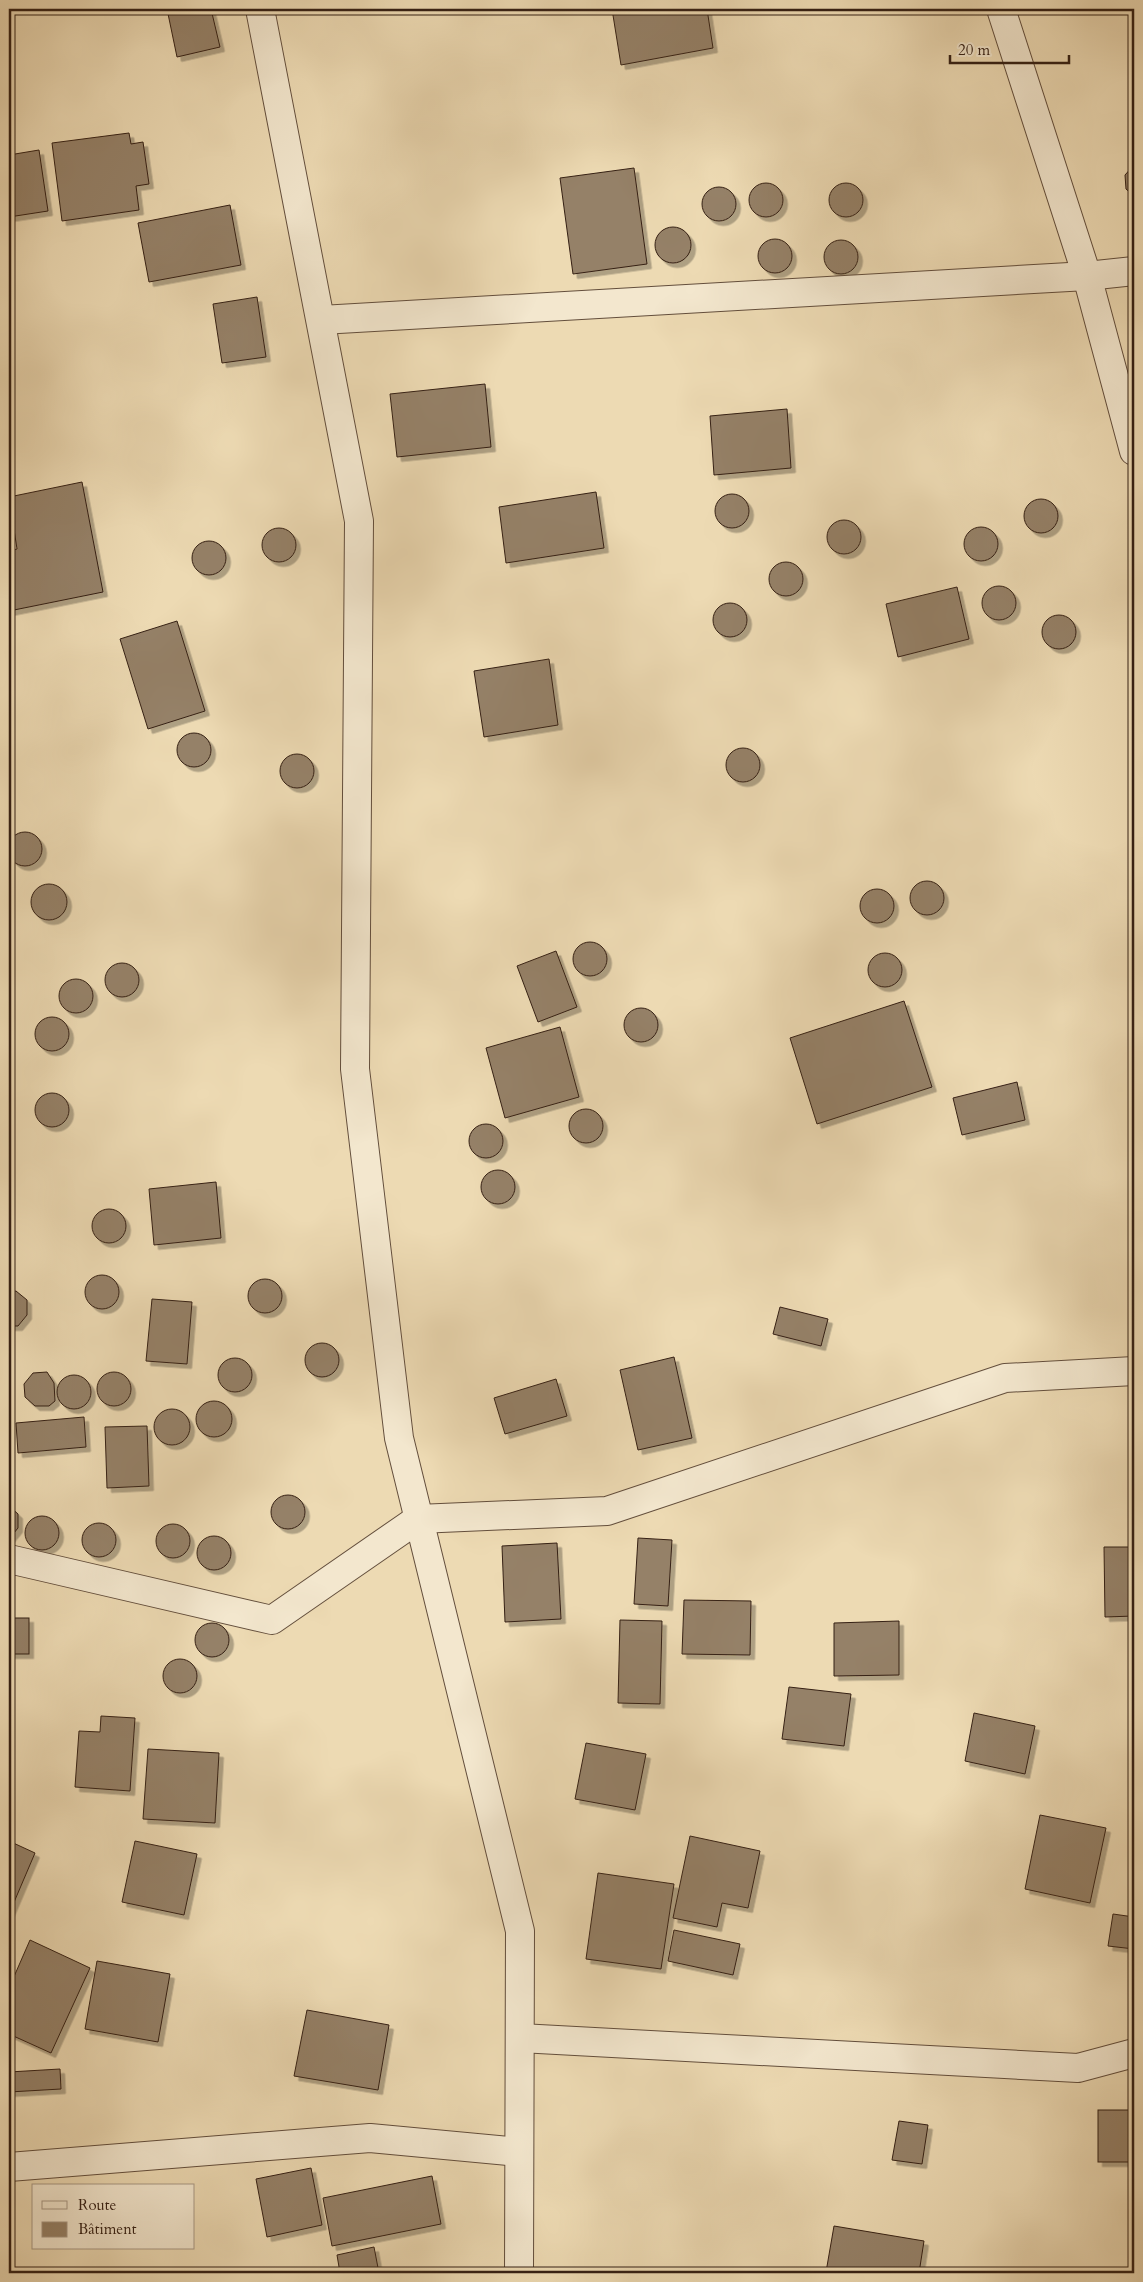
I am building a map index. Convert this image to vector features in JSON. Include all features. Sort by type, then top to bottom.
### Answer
[{"type":"street","points":[[260,9],[359,521],[355,1069],[399,1438],[520,1930],[520,2273]]},
{"type":"street","points":[[1001,9],[1087,276],[1134,451]]},
{"type":"street","points":[[321,320],[1087,276],[1134,271]]},
{"type":"street","points":[[9,1559],[272,1620],[418,1519],[607,1511],[1005,1378],[1134,1371]]},
{"type":"street","points":[[520,2038],[1078,2068],[1134,2053]]},
{"type":"street","points":[[9,2167],[370,2138],[519,2152]]},
{"type":"building","points":[[167,9],[211,9],[220,47],[177,57]]},
{"type":"building","points":[[612,9],[707,9],[713,48],[621,65]]},
{"type":"building","points":[[129,133],[131,144],[143,142],[149,184],[136,186],[139,210],[62,221],[52,143]]},
{"type":"building","points":[[39,150],[48,211],[9,217],[9,155]]},
{"type":"building","points":[[1134,165],[1134,196],[1126,189],[1125,175]]},
{"type":"building","points":[[634,168],[647,264],[573,274],[560,178]]},
{"type":"building","points":[[766,183],[773,184],[778,188],[782,193],[782,207],[778,212],[773,216],[766,217],[759,216],[754,212],[750,207],[749,200],[750,193],[754,188],[759,184]]},
{"type":"building","points":[[846,183],[853,184],[858,188],[862,193],[862,207],[858,212],[853,216],[846,217],[839,216],[834,212],[830,207],[829,200],[830,193],[834,188],[839,184]]},
{"type":"building","points":[[719,187],[726,188],[731,192],[735,197],[735,211],[731,216],[726,220],[719,221],[712,220],[707,216],[703,211],[702,204],[703,197],[707,192],[712,188]]},
{"type":"building","points":[[230,205],[241,265],[149,282],[138,223]]},
{"type":"building","points":[[673,227],[685,233],[691,245],[685,257],[673,263],[661,257],[655,245],[661,233]]},
{"type":"building","points":[[775,239],[782,240],[787,244],[791,249],[791,263],[787,268],[782,272],[775,273],[768,272],[763,268],[759,263],[758,256],[759,249],[763,244],[768,240]]},
{"type":"building","points":[[841,240],[848,241],[853,245],[857,250],[857,264],[853,269],[848,273],[841,274],[834,273],[829,269],[825,264],[824,257],[825,250],[829,245],[834,241]]},
{"type":"building","points":[[257,297],[266,357],[222,363],[213,304]]},
{"type":"building","points":[[485,384],[491,447],[397,457],[390,394]]},
{"type":"building","points":[[787,409],[791,468],[714,475],[710,416]]},
{"type":"building","points":[[82,482],[103,592],[9,611],[9,551],[17,549],[9,497]]},
{"type":"building","points":[[596,492],[604,548],[506,563],[499,507]]},
{"type":"building","points":[[732,494],[739,495],[744,499],[748,504],[748,518],[744,523],[739,527],[732,528],[725,527],[720,523],[716,518],[715,511],[716,504],[720,499],[725,495]]},
{"type":"building","points":[[1041,499],[1048,500],[1053,504],[1057,509],[1057,523],[1053,528],[1048,532],[1041,533],[1034,532],[1029,528],[1025,523],[1024,516],[1025,509],[1029,504],[1034,500]]},
{"type":"building","points":[[844,520],[851,521],[856,525],[860,530],[860,544],[856,549],[851,553],[844,554],[837,553],[832,549],[828,544],[827,537],[828,530],[832,525],[837,521]]},
{"type":"building","points":[[981,527],[988,528],[993,532],[997,537],[997,551],[993,556],[988,560],[981,561],[974,560],[969,556],[965,551],[964,544],[965,537],[969,532],[974,528]]},
{"type":"building","points":[[279,528],[286,529],[291,533],[295,538],[295,552],[291,557],[286,561],[279,562],[272,561],[267,557],[263,552],[262,545],[263,538],[267,533],[272,529]]},
{"type":"building","points":[[209,541],[216,542],[221,546],[225,551],[225,565],[221,570],[216,574],[209,575],[202,574],[197,570],[193,565],[192,558],[193,551],[197,546],[202,542]]},
{"type":"building","points":[[786,562],[793,563],[798,567],[802,572],[802,586],[798,591],[793,595],[786,596],[779,595],[774,591],[770,586],[769,579],[770,572],[774,567],[779,563]]},
{"type":"building","points":[[999,586],[1006,587],[1011,591],[1015,596],[1015,610],[1011,615],[1006,619],[999,620],[992,619],[987,615],[983,610],[982,603],[983,596],[987,591],[992,587]]},
{"type":"building","points":[[957,587],[969,639],[898,657],[886,604]]},
{"type":"building","points":[[730,603],[737,604],[742,608],[746,613],[746,627],[742,632],[737,636],[730,637],[723,636],[718,632],[714,627],[713,620],[714,613],[718,608],[723,604]]},
{"type":"building","points":[[1059,615],[1066,616],[1071,620],[1075,625],[1075,639],[1071,644],[1066,648],[1059,649],[1052,648],[1047,644],[1043,639],[1042,632],[1043,625],[1047,620],[1052,616]]},
{"type":"building","points":[[177,621],[205,711],[148,729],[120,639]]},
{"type":"building","points":[[549,659],[558,725],[484,737],[474,671]]},
{"type":"building","points":[[194,733],[201,734],[206,738],[210,743],[210,757],[206,762],[201,766],[194,767],[187,766],[182,762],[178,757],[177,750],[178,743],[182,738],[187,734]]},
{"type":"building","points":[[743,748],[750,749],[755,753],[759,758],[759,772],[755,777],[750,781],[743,782],[736,781],[731,777],[727,772],[726,765],[727,758],[731,753],[736,749]]},
{"type":"building","points":[[297,754],[304,755],[309,759],[313,764],[313,778],[309,783],[304,787],[297,788],[290,787],[285,783],[281,778],[280,771],[281,764],[285,759],[290,755]]},
{"type":"building","points":[[25,832],[32,833],[37,837],[41,842],[41,856],[37,861],[32,865],[25,866],[18,865],[13,861],[9,856],[8,849],[9,842],[13,837],[18,833]]},
{"type":"building","points":[[927,881],[934,882],[939,886],[943,891],[943,905],[939,910],[934,914],[927,915],[920,914],[915,910],[911,905],[910,898],[911,891],[915,886],[920,882]]},
{"type":"building","points":[[49,884],[61,890],[67,902],[61,914],[49,920],[37,914],[31,902],[37,890]]},
{"type":"building","points":[[877,889],[884,890],[889,894],[893,899],[893,913],[889,918],[884,922],[877,923],[870,922],[865,918],[861,913],[860,906],[861,899],[865,894],[870,890]]},
{"type":"building","points":[[590,942],[597,943],[602,947],[606,952],[606,966],[602,971],[597,975],[590,976],[583,975],[578,971],[574,966],[573,959],[574,952],[578,947],[583,943]]},
{"type":"building","points":[[556,951],[577,1007],[538,1022],[517,966]]},
{"type":"building","points":[[885,953],[892,954],[897,958],[901,963],[901,977],[897,982],[892,986],[885,987],[878,986],[873,982],[869,977],[868,970],[869,963],[873,958],[878,954]]},
{"type":"building","points":[[122,963],[129,964],[134,968],[138,973],[138,987],[134,992],[129,996],[122,997],[115,996],[110,992],[106,987],[105,980],[106,973],[110,968],[115,964]]},
{"type":"building","points":[[76,979],[83,980],[88,984],[92,989],[92,1003],[88,1008],[83,1012],[76,1013],[69,1012],[64,1008],[60,1003],[59,996],[60,989],[64,984],[69,980]]},
{"type":"building","points":[[904,1001],[932,1087],[817,1124],[790,1038]]},
{"type":"building","points":[[641,1008],[648,1009],[653,1013],[657,1018],[657,1032],[653,1037],[648,1041],[641,1042],[634,1041],[629,1037],[625,1032],[624,1025],[625,1018],[629,1013],[634,1009]]},
{"type":"building","points":[[52,1017],[59,1018],[64,1022],[68,1027],[68,1041],[64,1046],[59,1050],[52,1051],[45,1050],[40,1046],[36,1041],[35,1034],[36,1027],[40,1022],[45,1018]]},
{"type":"building","points":[[560,1027],[579,1097],[505,1118],[486,1048]]},
{"type":"building","points":[[1017,1082],[1025,1120],[962,1135],[953,1098]]},
{"type":"building","points":[[52,1093],[59,1094],[64,1098],[68,1103],[68,1117],[64,1122],[59,1126],[52,1127],[45,1126],[40,1122],[36,1117],[35,1110],[36,1103],[40,1098],[45,1094]]},
{"type":"building","points":[[586,1109],[593,1110],[598,1114],[602,1119],[602,1133],[598,1138],[593,1142],[586,1143],[579,1142],[574,1138],[570,1133],[569,1126],[570,1119],[574,1114],[579,1110]]},
{"type":"building","points":[[486,1124],[493,1125],[498,1129],[502,1134],[502,1148],[498,1153],[493,1157],[486,1158],[479,1157],[474,1153],[470,1148],[469,1141],[470,1134],[474,1129],[479,1125]]},
{"type":"building","points":[[498,1170],[505,1171],[510,1175],[514,1180],[514,1194],[510,1199],[505,1203],[498,1204],[491,1203],[486,1199],[482,1194],[481,1187],[482,1180],[486,1175],[491,1171]]},
{"type":"building","points":[[216,1182],[221,1238],[154,1245],[149,1189]]},
{"type":"building","points":[[109,1209],[116,1210],[121,1214],[125,1219],[125,1233],[121,1238],[116,1242],[109,1243],[102,1242],[97,1238],[93,1233],[92,1226],[93,1219],[97,1214],[102,1210]]},
{"type":"building","points":[[102,1275],[109,1276],[114,1280],[118,1285],[118,1299],[114,1304],[109,1308],[102,1309],[95,1308],[90,1304],[86,1299],[85,1292],[86,1285],[90,1280],[95,1276]]},
{"type":"building","points":[[265,1279],[272,1280],[277,1284],[281,1289],[281,1303],[277,1308],[272,1312],[265,1313],[258,1312],[253,1308],[249,1303],[248,1296],[249,1289],[253,1284],[258,1280]]},
{"type":"building","points":[[16,1291],[27,1300],[27,1315],[18,1326],[9,1326],[9,1292]]},
{"type":"building","points":[[152,1299],[192,1302],[187,1364],[146,1361]]},
{"type":"building","points":[[780,1307],[828,1319],[821,1346],[773,1334]]},
{"type":"building","points":[[322,1343],[329,1344],[334,1348],[338,1353],[338,1367],[334,1372],[329,1376],[322,1377],[315,1376],[310,1372],[306,1367],[305,1360],[306,1353],[310,1348],[315,1344]]},
{"type":"building","points":[[674,1357],[692,1438],[638,1450],[620,1370]]},
{"type":"building","points":[[235,1358],[242,1359],[247,1363],[251,1368],[251,1382],[247,1387],[242,1391],[235,1392],[228,1391],[223,1387],[219,1382],[218,1375],[219,1368],[223,1363],[228,1359]]},
{"type":"building","points":[[47,1372],[54,1383],[55,1401],[49,1406],[35,1406],[25,1397],[24,1384],[33,1373]]},
{"type":"building","points":[[114,1372],[121,1373],[126,1377],[130,1382],[130,1396],[126,1401],[121,1405],[114,1406],[107,1405],[102,1401],[98,1396],[97,1389],[98,1382],[102,1377],[107,1373]]},
{"type":"building","points":[[74,1375],[81,1376],[86,1380],[90,1385],[90,1399],[86,1404],[81,1408],[74,1409],[67,1408],[62,1404],[58,1399],[57,1392],[58,1385],[62,1380],[67,1376]]},
{"type":"building","points":[[556,1379],[567,1416],[505,1434],[494,1398]]},
{"type":"building","points":[[214,1401],[226,1407],[232,1419],[226,1431],[214,1437],[202,1431],[196,1419],[202,1407]]},
{"type":"building","points":[[172,1409],[184,1415],[190,1427],[184,1439],[172,1445],[160,1439],[154,1427],[160,1415]]},
{"type":"building","points":[[84,1417],[86,1447],[18,1453],[16,1423]]},
{"type":"building","points":[[147,1426],[149,1486],[107,1488],[105,1427]]},
{"type":"building","points":[[288,1495],[295,1496],[300,1500],[304,1505],[304,1519],[300,1524],[295,1528],[288,1529],[281,1528],[276,1524],[272,1519],[271,1512],[272,1505],[276,1500],[281,1496]]},
{"type":"building","points":[[9,1506],[18,1514],[18,1528],[9,1539]]},
{"type":"building","points":[[42,1516],[49,1517],[54,1521],[58,1526],[58,1540],[54,1545],[49,1549],[42,1550],[35,1549],[30,1545],[26,1540],[25,1533],[26,1526],[30,1521],[35,1517]]},
{"type":"building","points":[[99,1523],[106,1524],[111,1528],[115,1533],[115,1547],[111,1552],[106,1556],[99,1557],[92,1556],[87,1552],[83,1547],[82,1540],[83,1533],[87,1528],[92,1524]]},
{"type":"building","points":[[173,1524],[180,1525],[185,1529],[189,1534],[189,1548],[185,1553],[180,1557],[173,1558],[166,1557],[161,1553],[157,1548],[156,1541],[157,1534],[161,1529],[166,1525]]},
{"type":"building","points":[[214,1536],[221,1537],[226,1541],[230,1546],[230,1560],[226,1565],[221,1569],[214,1570],[207,1569],[202,1565],[198,1560],[197,1553],[198,1546],[202,1541],[207,1537]]},
{"type":"building","points":[[638,1538],[672,1540],[668,1606],[634,1604]]},
{"type":"building","points":[[557,1543],[561,1619],[505,1622],[502,1546]]},
{"type":"building","points":[[1104,1547],[1134,1547],[1134,1616],[1105,1617]]},
{"type":"building","points":[[684,1600],[751,1601],[750,1655],[682,1654]]},
{"type":"building","points":[[9,1618],[29,1618],[29,1654],[9,1654]]},
{"type":"building","points":[[620,1620],[662,1621],[660,1704],[618,1703]]},
{"type":"building","points":[[899,1621],[899,1675],[834,1676],[834,1623]]},
{"type":"building","points":[[212,1623],[219,1624],[224,1628],[228,1633],[228,1647],[224,1652],[219,1656],[212,1657],[205,1656],[200,1652],[196,1647],[195,1640],[196,1633],[200,1628],[205,1624]]},
{"type":"building","points":[[180,1659],[187,1660],[192,1664],[196,1669],[196,1683],[192,1688],[187,1692],[180,1693],[173,1692],[168,1688],[164,1683],[163,1676],[164,1669],[168,1664],[173,1660]]},
{"type":"building","points":[[789,1687],[851,1694],[844,1746],[782,1739]]},
{"type":"building","points":[[974,1713],[1035,1726],[1025,1774],[965,1761]]},
{"type":"building","points":[[101,1716],[135,1718],[130,1791],[75,1787],[79,1731],[100,1732]]},
{"type":"building","points":[[586,1743],[646,1754],[635,1810],[575,1799]]},
{"type":"building","points":[[148,1749],[219,1753],[215,1823],[143,1819]]},
{"type":"building","points":[[1040,1815],[1106,1828],[1090,1903],[1025,1889]]},
{"type":"building","points":[[690,1836],[760,1851],[748,1908],[722,1903],[717,1927],[673,1918]]},
{"type":"building","points":[[9,1841],[35,1853],[9,1914]]},
{"type":"building","points":[[135,1841],[197,1854],[184,1915],[122,1902]]},
{"type":"building","points":[[598,1873],[674,1884],[661,1969],[586,1959]]},
{"type":"building","points":[[1113,1914],[1134,1917],[1134,1949],[1108,1946]]},
{"type":"building","points":[[674,1930],[740,1944],[733,1975],[668,1961]]},
{"type":"building","points":[[30,1940],[90,1968],[51,2053],[9,2034],[9,1988]]},
{"type":"building","points":[[97,1961],[170,1974],[158,2042],[85,2029]]},
{"type":"building","points":[[307,2010],[389,2025],[378,2090],[294,2076]]},
{"type":"building","points":[[60,2069],[61,2089],[9,2092],[9,2072]]},
{"type":"building","points":[[1098,2110],[1134,2110],[1134,2162],[1098,2162]]},
{"type":"building","points":[[899,2121],[928,2125],[922,2164],[892,2160]]},
{"type":"building","points":[[311,2168],[322,2225],[267,2237],[256,2179]]},
{"type":"building","points":[[432,2176],[441,2224],[332,2246],[323,2198]]},
{"type":"building","points":[[834,2226],[924,2241],[919,2273],[826,2272]]},
{"type":"building","points":[[374,2247],[379,2273],[340,2273],[337,2255]]}]
